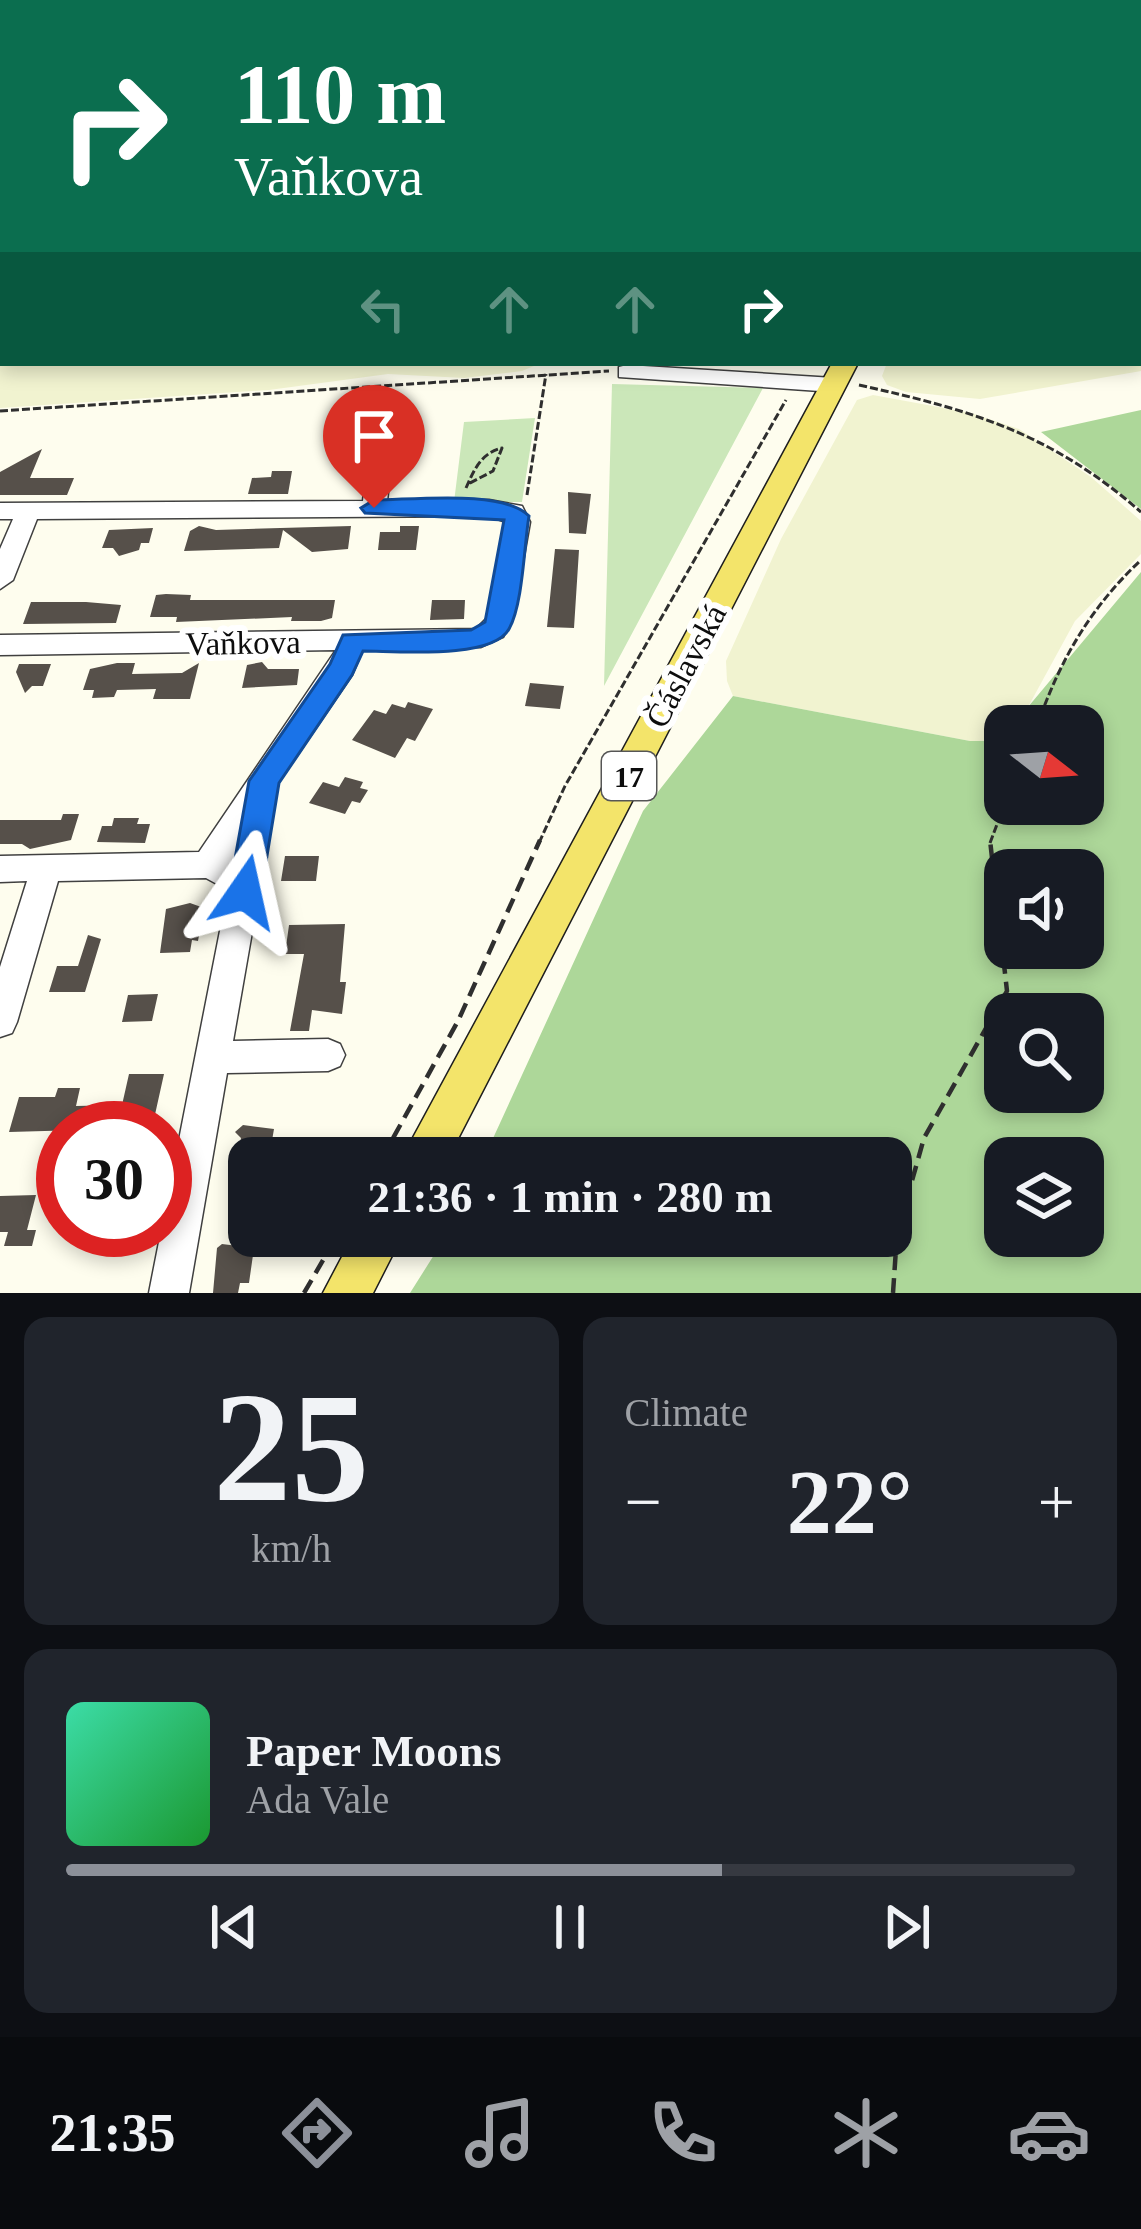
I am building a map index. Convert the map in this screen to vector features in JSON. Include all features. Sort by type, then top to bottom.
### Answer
[{"type":"main road","name":"Čáslavská","points":[[435,1137],[833,377]]},
{"type":"main road","points":[[347,1293],[368,1257]]},
{"type":"street","points":[[627,373],[833,377]]},
{"type":"street","points":[[374,508],[378,475]]},
{"type":"street","points":[[0,511],[374,508],[466,496],[513,512]]},
{"type":"street","points":[[0,580],[28,511]]},
{"type":"street","name":"Vaňkova","points":[[0,645],[471,640],[489,635],[500,618],[518,527],[513,512]]},
{"type":"street","points":[[208,865],[342,668],[353,642]]},
{"type":"street","points":[[169,1293],[264,781]]},
{"type":"street","points":[[0,869],[208,865],[238,877],[245,892]]},
{"type":"street","points":[[0,1022],[46,869]]},
{"type":"street","points":[[213,1057],[328,1055]]},
{"type":"path","points":[[0,411],[546,372],[627,373]]},
{"type":"path","points":[[513,512],[526,502],[546,372]]},
{"type":"path","points":[[394,1137],[458,1021],[520,879],[602,718],[782,403],[833,377],[976,410],[1015,424],[1067,452],[1141,512]]},
{"type":"path","points":[[502,448],[497,467],[466,496],[485,453],[502,448]]},
{"type":"path","points":[[1044,705],[1057,664],[1077,631],[1141,560]]},
{"type":"path","points":[[893,1293],[897,1234],[924,1138],[1007,991],[993,894],[990,839],[996,825]]},
{"type":"path","points":[[304,1293],[325,1257]]},
{"type":"green space","points":[[0,366],[534,366],[464,378],[388,374],[269,390],[0,408]]},
{"type":"green space","points":[[886,366],[1141,366],[1141,371],[980,399],[906,392],[887,385],[882,376]]},
{"type":"green space","points":[[612,384],[763,388],[604,686]]},
{"type":"green space","points":[[873,395],[971,413],[1019,429],[1091,477],[1141,521],[1141,554],[1075,621],[1029,705],[984,705],[984,741],[733,696],[727,681],[726,661],[781,539],[857,400]]},
{"type":"green space","points":[[1141,410],[1141,509],[1041,432]]},
{"type":"green space","points":[[535,418],[522,502],[454,502],[464,422]]},
{"type":"green space","points":[[1141,572],[1141,1293],[410,1293],[433,1257],[912,1257],[912,1137],[494,1137],[643,811],[733,696],[984,741],[984,825],[1104,825],[1104,705],[1030,705]]},
{"type":"building","points":[[42,449],[30,478],[74,478],[67,495],[0,495],[0,472]]},
{"type":"building","points":[[272,471],[292,471],[288,494],[248,494],[252,478],[271,477]]},
{"type":"building","points":[[568,492],[591,494],[586,534],[569,533]]},
{"type":"building","points":[[199,526],[216,530],[351,526],[348,549],[312,552],[283,530],[279,548],[184,551],[190,531]]},
{"type":"building","points":[[400,526],[419,526],[416,550],[378,550],[380,532],[400,532]]},
{"type":"building","points":[[153,528],[149,543],[141,543],[139,550],[119,556],[113,548],[102,548],[109,530]]},
{"type":"building","points":[[555,549],[579,550],[574,628],[547,627]]},
{"type":"building","points":[[156,595],[191,595],[190,600],[335,600],[332,618],[321,621],[291,621],[292,617],[176,622],[177,617],[150,617]]},
{"type":"building","points":[[432,600],[465,600],[464,619],[430,620]]},
{"type":"building","points":[[31,602],[121,605],[116,623],[23,624]]},
{"type":"building","points":[[262,662],[268,669],[299,669],[297,685],[242,688],[247,665]]},
{"type":"building","points":[[135,663],[132,674],[182,673],[199,663],[190,699],[153,699],[156,689],[117,690],[114,697],[92,698],[94,690],[83,690],[90,669]]},
{"type":"building","points":[[19,664],[51,664],[43,686],[32,686],[25,693],[16,672]]},
{"type":"building","points":[[530,683],[564,686],[560,709],[525,706]]},
{"type":"building","points":[[408,702],[433,709],[415,741],[407,738],[395,758],[352,740],[374,710],[386,714],[392,704],[405,708]]},
{"type":"building","points":[[345,777],[363,782],[360,788],[368,790],[360,803],[352,801],[345,814],[309,803],[323,782],[339,787]]},
{"type":"building","points":[[63,814],[79,814],[71,840],[30,849],[22,844],[0,844],[0,820],[61,820]]},
{"type":"building","points":[[114,818],[139,818],[137,824],[150,824],[145,843],[97,842],[102,826],[112,826]]},
{"type":"building","points":[[285,856],[319,856],[316,881],[281,881]]},
{"type":"building","points":[[190,903],[204,908],[198,941],[192,940],[190,952],[160,953],[166,909]]},
{"type":"building","points":[[345,924],[342,1014],[312,1010],[309,1031],[290,1031],[304,954],[285,954],[289,925]]},
{"type":"building","points":[[88,935],[101,939],[85,992],[49,992],[57,966],[78,966]]},
{"type":"building","points":[[158,994],[152,1021],[122,1022],[128,995]]},
{"type":"building","points":[[129,1074],[164,1074],[158,1101],[123,1101]]},
{"type":"building","points":[[58,1088],[80,1088],[77,1101],[36,1101],[36,1131],[9,1132],[19,1097],[55,1097]]},
{"type":"building","points":[[243,1125],[274,1129],[273,1137],[240,1137],[235,1132]]},
{"type":"building","points":[[36,1195],[27,1230],[36,1230],[32,1246],[4,1246],[8,1232],[0,1232],[0,1196]]},
{"type":"building","points":[[228,1245],[228,1257],[253,1257],[249,1283],[240,1283],[238,1293],[213,1293],[217,1248]]},
{"type":"route","points":[[245,892],[264,781],[342,668],[353,642],[471,640],[489,635],[498,624],[518,527],[513,512],[374,508]]}]
